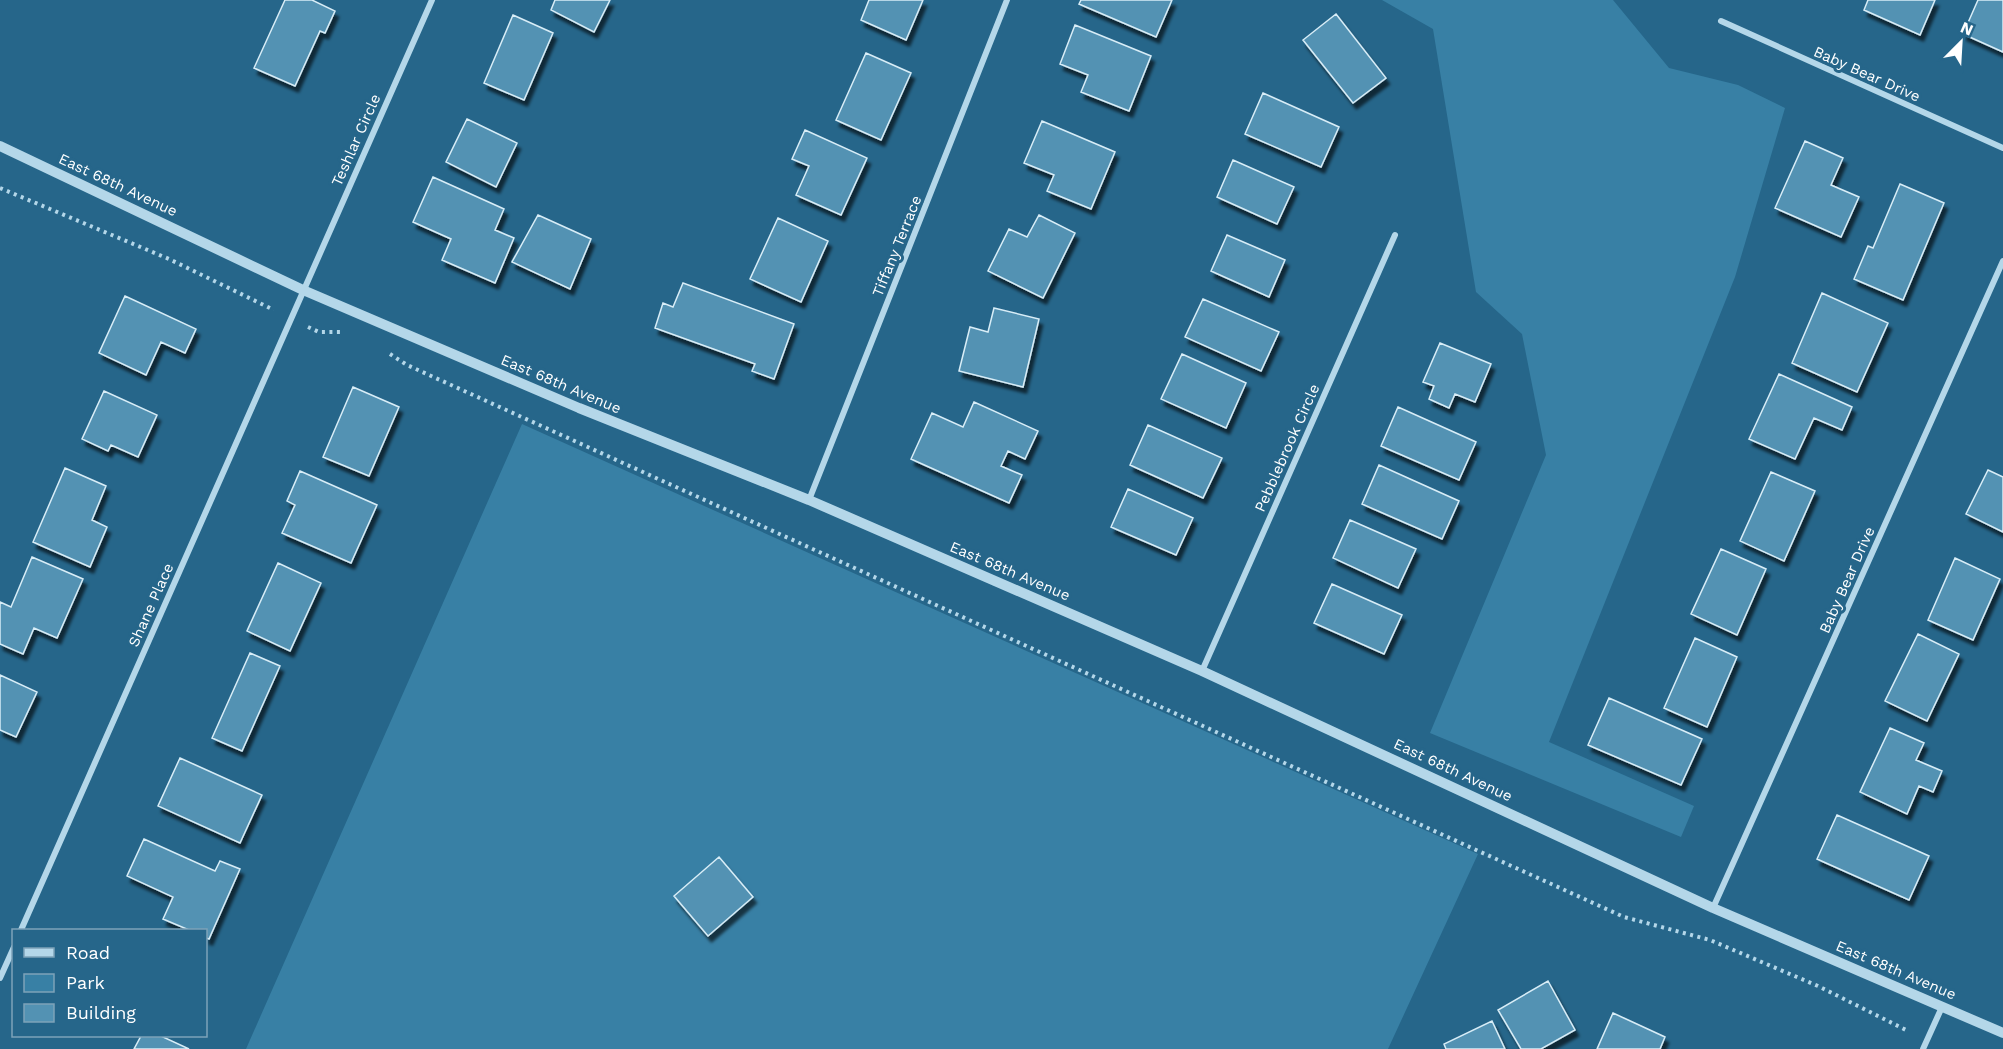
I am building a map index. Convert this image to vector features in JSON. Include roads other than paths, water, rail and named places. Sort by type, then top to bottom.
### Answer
[{"type":"street","name":"Teshlar Circle","points":[[303,290],[432,0]]},
{"type":"street","name":"Tiffany Terrace","points":[[809,500],[1006,0]]},
{"type":"street","name":"Baby Bear Drive","points":[[1721,21],[2003,148]]},
{"type":"street","name":"East 68th Avenue","points":[[0,146],[303,290],[579,408],[809,500],[1202,670],[1713,908],[2003,1033]]},
{"type":"street","name":"Pebblebrook Circle","points":[[1202,670],[1395,235]]},
{"type":"street","name":"Baby Bear Drive","points":[[1713,908],[2003,261]]},
{"type":"street","name":"Shane Place","points":[[21,929],[303,290]]},
{"type":"street","points":[[0,978],[12,951]]},
{"type":"street","points":[[1923,1049],[1942,1007]]}]
